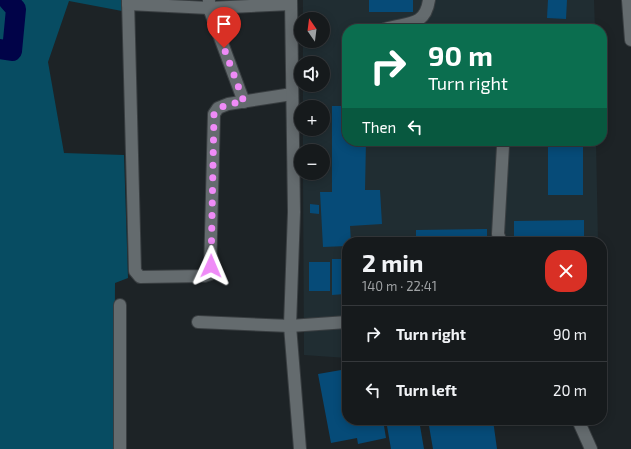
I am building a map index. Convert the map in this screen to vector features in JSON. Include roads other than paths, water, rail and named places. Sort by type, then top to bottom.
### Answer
[{"type":"street","points":[[406,24],[424,18],[428,10],[429,0]]},
{"type":"street","points":[[628,0],[631,43]]},
{"type":"street","points":[[292,94],[228,104],[218,108],[214,114],[210,274],[204,276],[140,277],[135,271],[128,2],[209,4],[291,2],[294,212],[290,326],[300,449]]},
{"type":"street","points":[[209,4],[244,102]]},
{"type":"street","points":[[499,237],[498,234],[503,146]]},
{"type":"street","points":[[120,305],[120,449]]},
{"type":"street","points":[[198,322],[290,326],[342,322]]},
{"type":"street","points":[[580,425],[591,449]]},
{"type":"waterway","points":[[0,49],[12,51],[16,9],[8,0]]}]
